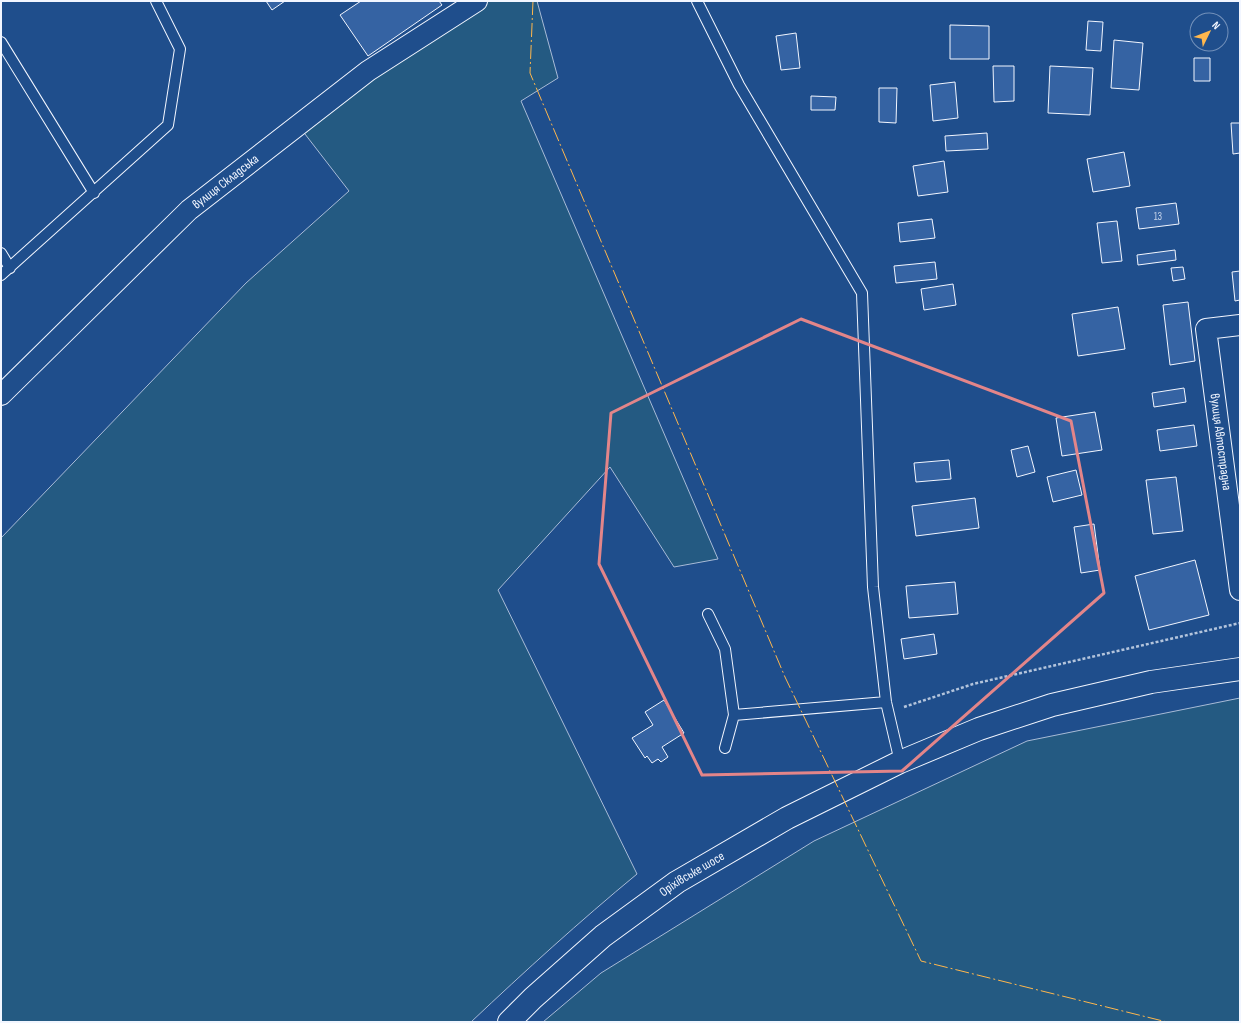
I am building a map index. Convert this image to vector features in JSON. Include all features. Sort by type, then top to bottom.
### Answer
[{"type":"highway","name":"Оріхівське шосе","points":[[509,1022],[533,998],[603,936],[676,882],[787,818],[900,762],[979,729],[1052,705],[1152,682],[1240,669]]},
{"type":"street","name":"вулиця Складська","points":[[1,395],[189,210],[368,71],[477,1]]},
{"type":"street","name":"вулиця Автострадна","points":[[1240,325],[1206,329],[1240,590]]},
{"type":"lane","points":[[1,276],[168,125],[180,49],[156,1]]},
{"type":"lane","points":[[697,1],[739,85],[862,293],[873,587],[886,702],[900,762]]},
{"type":"lane","points":[[1,42],[94,193]]},
{"type":"lane","points":[[1,253],[10,268]]},
{"type":"lane","points":[[708,614],[725,649],[734,715],[725,748]]},
{"type":"lane","points":[[734,715],[886,702]]},
{"type":"path","points":[[888,713],[973,684],[1240,624]]},
{"type":"highlighted area","points":[[801,319],[1071,421],[1104,593],[902,771],[702,775],[599,564],[611,413]]},
{"type":"shaded area","points":[[477,1],[537,1],[558,78],[521,101],[718,559],[674,567],[610,467],[498,590],[637,874],[553,946],[471,1022],[1,1022],[1,538],[246,283],[349,191],[298,125]]},
{"type":"shaded area","points":[[1240,698],[1240,1022],[543,1022],[601,973],[814,841],[1027,741]]},
{"type":"building","points":[[266,1],[285,1],[272,10]]},
{"type":"building","points":[[361,1],[439,1],[442,5],[368,56],[340,15]]},
{"type":"building","points":[[1088,21],[1103,22],[1101,51],[1086,50]]},
{"type":"building","points":[[950,25],[989,26],[989,59],[950,59]]},
{"type":"building","points":[[796,33],[800,68],[781,70],[776,36]]},
{"type":"building","points":[[1114,40],[1143,43],[1139,90],[1111,88]]},
{"type":"building","points":[[1194,58],[1210,58],[1210,81],[1194,81]]},
{"type":"building","points":[[993,66],[1014,66],[1014,101],[994,102]]},
{"type":"building","points":[[1050,66],[1093,68],[1090,115],[1048,113]]},
{"type":"building","points":[[955,82],[958,118],[933,121],[930,85]]},
{"type":"building","points":[[879,88],[897,88],[896,123],[879,122]]},
{"type":"building","points":[[811,96],[836,97],[835,110],[811,110]]},
{"type":"building","points":[[1231,123],[1240,123],[1240,153],[1233,154]]},
{"type":"building","points":[[987,133],[988,149],[946,151],[945,136]]},
{"type":"building","points":[[1124,152],[1130,186],[1093,192],[1087,159]]},
{"type":"building","points":[[944,161],[948,192],[918,196],[913,166]]},
{"type":"building","points":[[1176,203],[1179,224],[1139,229],[1136,208]]},
{"type":"building","points":[[932,219],[935,238],[900,242],[898,223]]},
{"type":"building","points":[[1117,221],[1122,261],[1102,263],[1097,223]]},
{"type":"building","points":[[1175,250],[1176,260],[1138,265],[1137,255]]},
{"type":"building","points":[[935,262],[937,279],[896,283],[894,266]]},
{"type":"building","points":[[1183,267],[1185,279],[1173,281],[1171,268]]},
{"type":"building","points":[[1240,271],[1240,300],[1235,301],[1232,272]]},
{"type":"building","points":[[953,284],[956,305],[924,310],[921,289]]},
{"type":"building","points":[[1188,302],[1195,361],[1170,365],[1163,305]]},
{"type":"building","points":[[1118,307],[1125,349],[1078,356],[1072,314]]},
{"type":"building","points":[[1184,388],[1186,402],[1154,407],[1152,393]]},
{"type":"building","points":[[1095,412],[1102,450],[1062,456],[1056,418]]},
{"type":"building","points":[[1194,425],[1197,446],[1160,451],[1157,430]]},
{"type":"building","points":[[1028,446],[1035,472],[1017,477],[1011,450]]},
{"type":"building","points":[[949,460],[951,479],[916,482],[914,463]]},
{"type":"building","points":[[1076,470],[1082,495],[1053,502],[1047,477]]},
{"type":"building","points":[[1176,477],[1183,531],[1153,534],[1146,480]]},
{"type":"building","points":[[975,498],[979,528],[916,536],[912,506]]},
{"type":"building","points":[[1094,524],[1100,570],[1081,573],[1074,527]]},
{"type":"building","points":[[1195,560],[1209,615],[1149,630],[1135,576]]},
{"type":"building","points":[[955,582],[958,614],[909,618],[906,586]]},
{"type":"building","points":[[934,634],[937,654],[904,659],[901,639]]},
{"type":"building","points":[[664,700],[684,733],[662,747],[668,757],[661,762],[658,759],[652,763],[647,756],[645,758],[632,738],[653,725],[645,712]]},
{"type":"power","points":[[533,1],[530,73],[785,677],[921,961],[1167,1022]]}]
